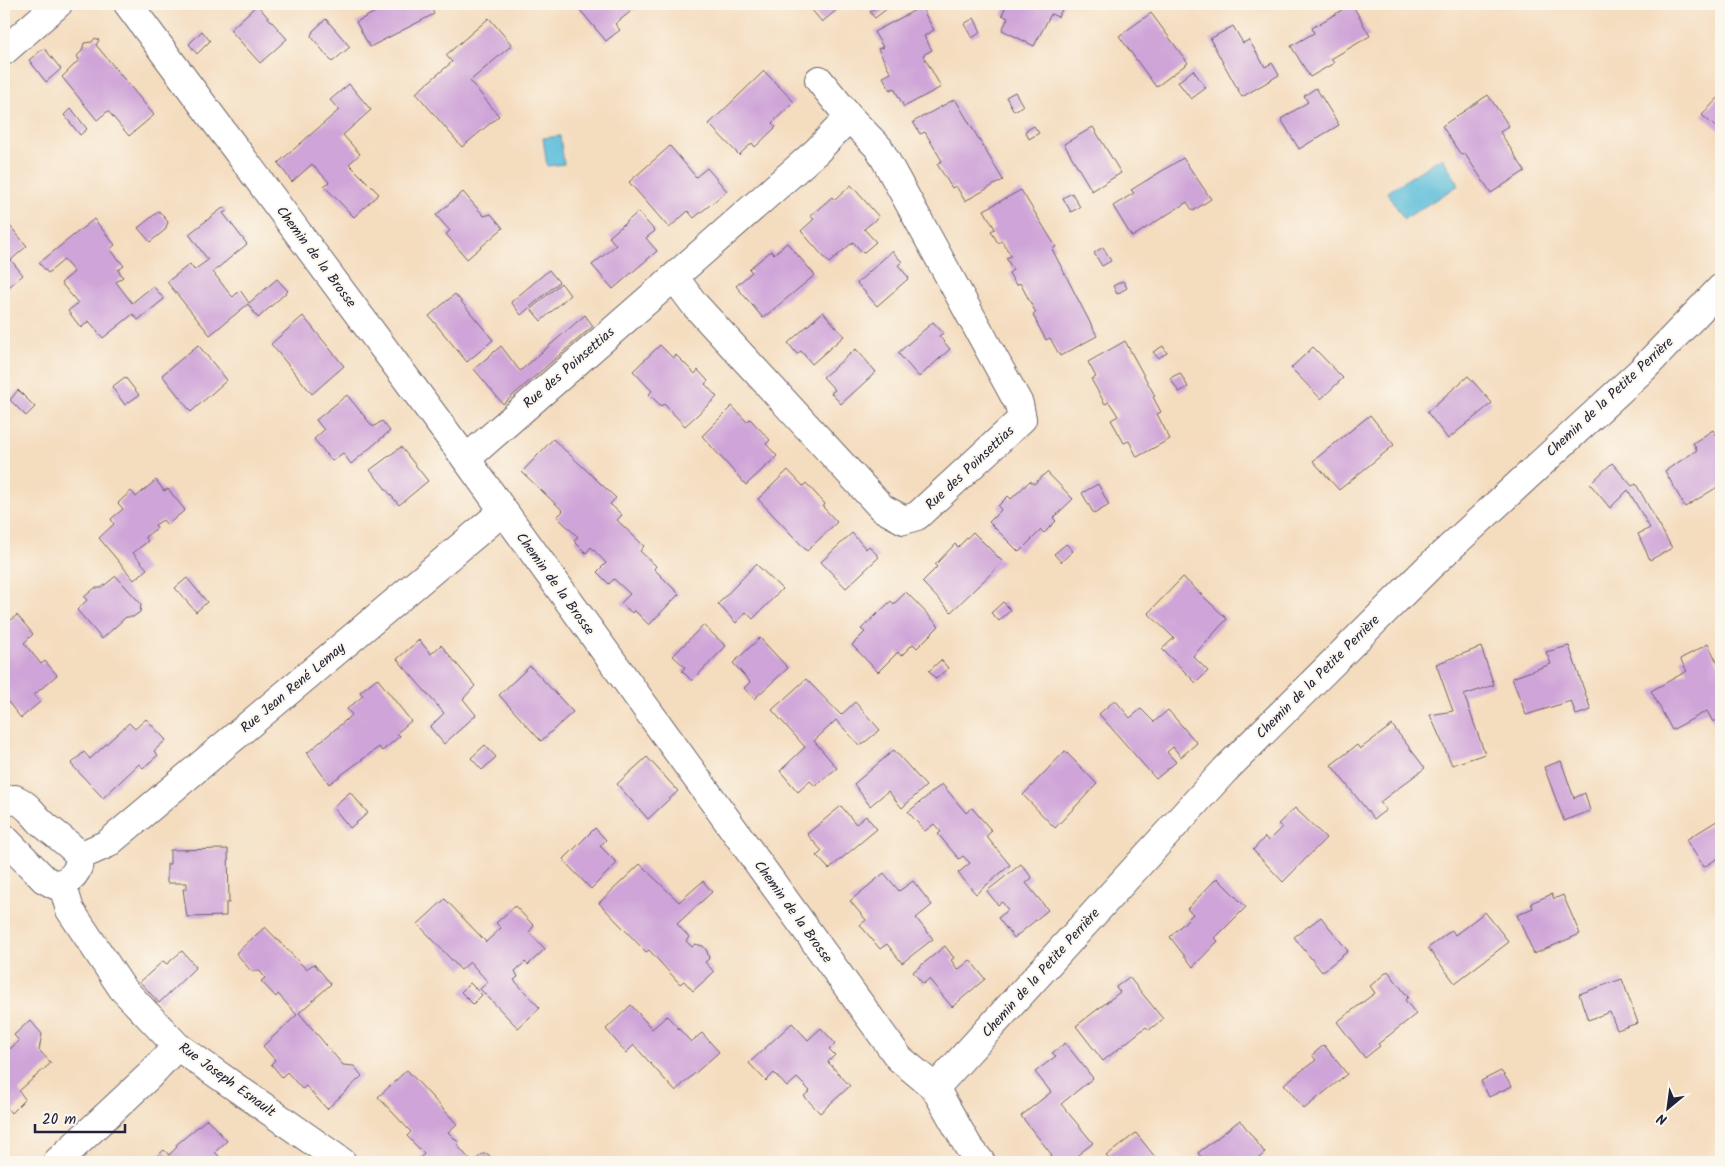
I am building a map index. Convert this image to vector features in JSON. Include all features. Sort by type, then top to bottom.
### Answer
[{"type":"street","points":[[4,51],[58,4]]},
{"type":"street","name":"Chemin de la Brosse","points":[[128,4],[466,459],[502,512],[899,1058],[935,1088],[968,1146],[982,1162]]},
{"type":"street","name":"Rue des Poinsettias","points":[[674,277],[695,305],[882,508],[904,520],[918,516],[1022,419],[1019,404],[879,148],[849,117],[819,80]]},
{"type":"street","name":"Rue des Poinsettias","points":[[466,459],[817,151],[849,117]]},
{"type":"street","name":"Chemin de la Petite Perrière","points":[[935,1088],[1232,763],[1428,568],[1643,369],[1721,288]]},
{"type":"street","name":"Rue Jean René Lemay","points":[[80,856],[107,844],[502,512]]},
{"type":"street","points":[[4,838],[44,879],[55,885],[72,878],[79,868],[80,856],[70,844],[41,822],[24,802],[15,798],[5,798]]},
{"type":"street","name":"Rue Joseph Esnault","points":[[62,883],[70,910],[122,988],[177,1046],[342,1162]]},
{"type":"street","points":[[58,1162],[149,1076],[177,1046]]},
{"type":"water","points":[[560,136],[564,164],[547,166],[543,138]]},
{"type":"water","points":[[1442,157],[1459,185],[1404,219],[1387,192]]},
{"type":"building","points":[[379,4],[429,4],[434,14],[370,47],[356,22],[381,9]]},
{"type":"building","points":[[575,4],[635,4],[635,8],[615,24],[620,30],[606,41]]},
{"type":"building","points":[[807,4],[844,4],[822,22]]},
{"type":"building","points":[[880,4],[893,4],[875,18],[870,12]]},
{"type":"building","points":[[1007,4],[1065,4],[1058,17],[1051,14],[1034,46],[1002,30],[1008,18],[1002,15]]},
{"type":"building","points":[[1352,4],[1370,36],[1331,59],[1334,63],[1310,77],[1291,46],[1314,33],[1312,28]]},
{"type":"building","points":[[257,5],[287,39],[260,63],[230,30]]},
{"type":"building","points":[[921,7],[934,30],[924,36],[932,50],[923,55],[941,87],[904,107],[894,88],[890,90],[883,77],[891,73],[878,49],[883,47],[874,32]]},
{"type":"building","points":[[1151,13],[1188,63],[1156,87],[1119,36]]},
{"type":"building","points":[[489,18],[512,45],[470,81],[499,116],[462,147],[416,93],[452,62],[446,55]]},
{"type":"building","points":[[974,18],[981,32],[972,38],[964,24]]},
{"type":"building","points":[[326,19],[350,47],[332,62],[311,36],[313,31]]},
{"type":"building","points":[[1233,26],[1243,43],[1249,40],[1265,67],[1272,63],[1279,75],[1242,97],[1210,39]]},
{"type":"building","points":[[202,31],[210,41],[197,54],[189,44]]},
{"type":"building","points":[[95,38],[99,40],[96,45],[154,115],[129,136],[108,111],[97,120],[62,77],[79,60],[77,56],[82,51],[84,43],[92,42]]},
{"type":"building","points":[[44,48],[61,69],[46,82],[29,60]]},
{"type":"building","points":[[1193,70],[1206,88],[1191,99],[1178,82]]},
{"type":"building","points":[[764,71],[794,102],[772,123],[776,127],[755,147],[752,143],[739,155],[709,124]]},
{"type":"building","points":[[349,84],[371,110],[343,135],[360,154],[349,164],[379,194],[354,217],[324,186],[329,182],[312,164],[292,182],[278,163],[339,110],[330,100]]},
{"type":"building","points":[[1316,88],[1339,125],[1299,149],[1281,119],[1308,102],[1304,96]]},
{"type":"building","points":[[1015,92],[1023,106],[1014,111],[1006,97]]},
{"type":"building","points":[[1488,95],[1509,126],[1500,132],[1525,171],[1491,193],[1465,154],[1461,155],[1442,126]]},
{"type":"building","points":[[1721,95],[1721,132],[1702,115]]},
{"type":"building","points":[[955,99],[1003,180],[965,201],[956,186],[952,188],[937,164],[942,161],[925,132],[920,134],[913,122]]},
{"type":"building","points":[[71,108],[87,129],[80,135],[64,115]]},
{"type":"building","points":[[1034,126],[1039,133],[1029,139],[1025,131]]},
{"type":"building","points":[[1093,127],[1121,173],[1092,191],[1064,144]]},
{"type":"building","points":[[670,146],[696,177],[707,168],[727,191],[694,218],[688,211],[669,228],[629,182]]},
{"type":"building","points":[[1183,158],[1211,199],[1193,211],[1187,202],[1132,237],[1113,206],[1134,193],[1131,190]]},
{"type":"building","points":[[851,185],[879,217],[864,229],[876,242],[863,253],[853,242],[829,263],[801,231],[814,219],[810,216],[832,197],[835,200]]},
{"type":"building","points":[[1021,190],[1056,247],[1052,249],[1097,336],[1060,356],[1050,338],[1046,340],[1033,315],[1036,313],[1020,283],[1016,285],[1009,273],[1013,270],[1006,258],[1011,256],[1002,241],[998,243],[991,231],[995,229],[984,210]]},
{"type":"building","points":[[463,192],[484,216],[491,214],[503,228],[467,259],[446,234],[450,231],[436,215]]},
{"type":"building","points":[[1072,193],[1080,207],[1071,212],[1063,198]]},
{"type":"building","points":[[224,207],[227,211],[223,213],[247,244],[213,272],[229,293],[233,297],[240,290],[249,303],[277,279],[288,291],[258,318],[248,304],[210,335],[167,282],[190,264],[194,270],[208,260],[189,234]]},
{"type":"building","points":[[159,211],[168,222],[165,230],[150,242],[138,228]]},
{"type":"building","points":[[638,212],[655,231],[646,238],[657,251],[613,289],[592,265],[616,245],[609,237]]},
{"type":"building","points":[[4,219],[27,246],[11,260],[23,275],[4,291]]},
{"type":"building","points":[[94,219],[115,245],[110,249],[124,266],[118,270],[123,277],[116,282],[132,303],[153,286],[164,299],[138,320],[133,314],[103,338],[89,321],[81,328],[68,311],[78,303],[61,283],[74,272],[64,260],[48,273],[39,263]]},
{"type":"building","points":[[787,243],[815,275],[763,318],[736,286],[752,272],[749,269],[771,251],[774,254]]},
{"type":"building","points":[[1103,247],[1111,261],[1102,266],[1094,253]]},
{"type":"building","points":[[892,251],[902,262],[898,265],[909,278],[877,306],[857,283]]},
{"type":"building","points":[[549,270],[559,282],[521,315],[511,302]]},
{"type":"building","points":[[1123,281],[1127,288],[1117,294],[1113,286]]},
{"type":"building","points":[[561,283],[570,295],[541,321],[531,309]]},
{"type":"building","points":[[455,294],[493,340],[467,362],[429,316]]},
{"type":"building","points":[[823,312],[844,336],[812,364],[801,351],[797,354],[788,343]]},
{"type":"building","points":[[585,315],[593,326],[503,404],[474,369],[501,346],[520,371]]},
{"type":"building","points":[[303,316],[344,366],[312,394],[271,344]]},
{"type":"building","points":[[933,322],[943,333],[939,336],[950,349],[919,377],[898,353]]},
{"type":"building","points":[[1125,341],[1155,396],[1153,397],[1161,412],[1157,414],[1170,439],[1137,457],[1129,441],[1124,443],[1111,420],[1118,416],[1109,402],[1105,404],[1091,379],[1096,377],[1088,362]]},
{"type":"building","points":[[198,345],[227,380],[191,412],[162,375]]},
{"type":"building","points":[[660,345],[673,358],[676,355],[695,374],[698,370],[708,381],[705,384],[717,397],[685,426],[664,404],[661,406],[649,394],[652,391],[633,371]]},
{"type":"building","points":[[1163,346],[1167,353],[1158,358],[1153,352]]},
{"type":"building","points":[[1313,347],[1343,378],[1321,399],[1291,368]]},
{"type":"building","points":[[856,349],[876,372],[841,404],[831,393],[835,390],[823,377]]},
{"type":"building","points":[[1180,373],[1188,387],[1179,392],[1170,378]]},
{"type":"building","points":[[1468,376],[1492,403],[1448,439],[1427,412]]},
{"type":"building","points":[[125,377],[139,395],[125,405],[112,387]]},
{"type":"building","points":[[18,390],[35,407],[26,416],[10,400]]},
{"type":"building","points":[[347,395],[373,427],[382,421],[390,431],[351,464],[343,453],[332,461],[314,439],[324,430],[316,420]]},
{"type":"building","points":[[732,406],[747,422],[750,419],[770,440],[766,444],[777,456],[746,485],[702,436]]},
{"type":"building","points":[[1370,415],[1394,445],[1339,490],[1313,461]]},
{"type":"building","points":[[1713,430],[1721,443],[1721,491],[1719,486],[1685,507],[1665,471],[1697,450],[1693,443]]},
{"type":"building","points":[[553,439],[616,498],[610,504],[622,515],[617,520],[644,546],[640,551],[656,566],[654,569],[679,594],[649,625],[634,610],[632,613],[621,603],[630,594],[614,579],[609,584],[597,572],[606,563],[591,547],[586,553],[574,541],[578,537],[557,517],[563,511],[522,472]]},
{"type":"building","points":[[401,447],[428,481],[399,505],[370,470]]},
{"type":"building","points":[[1612,463],[1632,486],[1636,484],[1672,548],[1650,560],[1638,534],[1650,528],[1628,490],[1610,508],[1590,484]]},
{"type":"building","points":[[788,470],[803,486],[806,483],[825,504],[823,507],[837,522],[807,551],[758,499]]},
{"type":"building","points":[[1047,472],[1073,499],[1053,518],[1056,521],[1044,533],[1041,530],[1019,552],[989,522],[1001,510],[998,506],[1008,496],[1011,499],[1030,481],[1034,484]]},
{"type":"building","points":[[156,480],[164,491],[168,489],[185,510],[167,525],[163,520],[155,525],[157,528],[145,537],[148,541],[133,553],[147,569],[134,580],[99,538],[114,524],[111,519],[123,509],[118,503],[131,491],[136,497]]},
{"type":"building","points":[[1098,484],[1109,505],[1094,514],[1082,493]]},
{"type":"building","points":[[973,532],[1003,562],[951,612],[922,582],[955,544],[958,547]]},
{"type":"building","points":[[852,533],[866,549],[869,546],[879,557],[846,588],[821,562]]},
{"type":"building","points":[[1066,544],[1073,551],[1061,562],[1054,554]]},
{"type":"building","points":[[756,564],[782,589],[753,619],[746,612],[736,623],[718,604]]},
{"type":"building","points":[[116,576],[141,604],[140,612],[133,617],[126,617],[102,639],[77,610],[87,600],[84,597],[95,588],[101,588]]},
{"type":"building","points":[[1183,577],[1227,619],[1193,656],[1208,671],[1196,683],[1162,649],[1174,638],[1148,613]]},
{"type":"building","points":[[187,578],[207,602],[196,612],[175,588]]},
{"type":"building","points":[[906,592],[939,626],[917,648],[913,644],[901,656],[898,652],[878,672],[852,645],[865,632],[861,629],[891,601],[894,604]]},
{"type":"building","points":[[1003,602],[1011,610],[999,621],[991,613]]},
{"type":"building","points":[[17,615],[33,634],[24,643],[41,664],[45,661],[57,675],[34,695],[40,702],[21,718],[4,697],[7,695],[4,691],[4,626]]},
{"type":"building","points":[[703,625],[726,646],[692,681],[682,671],[685,667],[673,656]]},
{"type":"building","points":[[760,638],[788,668],[754,699],[744,688],[750,682],[733,663]]},
{"type":"building","points":[[419,640],[431,654],[441,645],[475,686],[463,699],[476,715],[444,744],[430,727],[444,713],[397,659]]},
{"type":"building","points":[[1708,644],[1721,670],[1721,718],[1713,722],[1707,711],[1672,730],[1651,691],[1687,671],[1680,659]]},
{"type":"building","points":[[1569,646],[1591,710],[1576,715],[1571,701],[1526,715],[1512,678],[1551,664],[1546,652]]},
{"type":"building","points":[[1481,647],[1494,685],[1464,695],[1485,754],[1452,765],[1430,715],[1453,711],[1436,664]]},
{"type":"building","points":[[941,660],[948,668],[936,679],[929,671]]},
{"type":"building","points":[[530,666],[573,712],[541,741],[499,695]]},
{"type":"building","points":[[377,678],[411,721],[397,733],[400,736],[382,751],[379,747],[329,784],[307,753],[352,715],[347,709],[363,696],[360,692]]},
{"type":"building","points":[[806,679],[841,715],[855,702],[880,730],[860,746],[836,720],[814,741],[837,768],[815,786],[810,781],[798,792],[780,771],[805,747],[772,710]]},
{"type":"building","points":[[1115,700],[1130,718],[1141,709],[1154,722],[1168,710],[1197,743],[1181,757],[1173,747],[1167,752],[1176,762],[1156,779],[1099,714]]},
{"type":"building","points":[[146,719],[166,740],[154,751],[158,755],[143,768],[139,764],[103,798],[71,764],[84,752],[90,759],[129,723],[135,729]]},
{"type":"building","points":[[1392,725],[1425,768],[1380,802],[1386,810],[1374,819],[1331,765],[1357,745],[1360,749]]},
{"type":"building","points":[[485,745],[496,757],[482,770],[471,758]]},
{"type":"building","points":[[894,750],[926,786],[902,808],[888,791],[870,806],[854,784]]},
{"type":"building","points":[[1065,751],[1097,784],[1055,828],[1023,795]]},
{"type":"building","points":[[647,757],[678,791],[648,819],[617,784]]},
{"type":"building","points":[[1561,761],[1574,798],[1585,793],[1590,811],[1564,821],[1544,767]]},
{"type":"building","points":[[942,784],[966,813],[972,808],[992,831],[986,836],[1010,865],[976,894],[958,873],[970,863],[963,856],[959,859],[938,834],[941,832],[934,824],[925,831],[908,812]]},
{"type":"building","points":[[350,792],[368,813],[350,828],[333,807]]},
{"type":"building","points":[[841,806],[856,824],[866,816],[877,829],[829,869],[817,856],[822,851],[807,834]]},
{"type":"building","points":[[1295,808],[1326,838],[1283,882],[1253,850],[1265,837],[1268,841],[1282,827],[1278,824]]},
{"type":"building","points":[[1720,819],[1721,856],[1704,867],[1686,840]]},
{"type":"building","points":[[595,828],[606,840],[600,846],[617,863],[591,889],[563,860]]},
{"type":"building","points":[[228,849],[229,903],[226,903],[226,916],[187,917],[183,889],[187,889],[187,883],[167,883],[167,864],[170,864],[170,850]]},
{"type":"building","points":[[640,864],[679,902],[703,881],[712,892],[677,924],[689,937],[686,941],[692,947],[695,944],[703,946],[707,951],[709,959],[705,962],[714,972],[693,991],[684,981],[680,984],[649,950],[646,952],[599,903]]},
{"type":"building","points":[[1021,864],[1032,878],[1026,883],[1048,910],[1014,938],[998,918],[1008,910],[1002,902],[998,905],[987,891]]},
{"type":"building","points":[[884,873],[899,891],[913,881],[932,905],[916,918],[933,939],[902,963],[887,944],[880,949],[860,925],[866,920],[850,901]]},
{"type":"building","points":[[1217,878],[1246,907],[1215,938],[1218,941],[1193,967],[1170,937],[1193,914],[1187,909]]},
{"type":"building","points":[[1552,894],[1554,899],[1563,895],[1580,934],[1534,954],[1517,915],[1533,908],[1531,903]]},
{"type":"building","points":[[445,899],[486,942],[501,928],[496,923],[515,906],[534,926],[529,932],[545,949],[528,965],[525,962],[515,971],[518,977],[514,980],[540,1008],[518,1028],[480,989],[488,982],[470,962],[461,970],[418,924]]},
{"type":"building","points":[[1485,912],[1509,942],[1455,983],[1428,948],[1452,930],[1455,935]]},
{"type":"building","points":[[1321,917],[1348,951],[1322,972],[1294,937]]},
{"type":"building","points":[[265,927],[306,969],[314,964],[331,984],[299,1013],[343,1065],[354,1066],[362,1076],[327,1109],[306,1086],[302,1089],[287,1072],[282,1077],[271,1064],[275,1060],[263,1046],[297,1015],[278,994],[276,997],[261,981],[265,978],[260,971],[251,971],[236,953]]},
{"type":"building","points":[[945,946],[954,958],[951,960],[958,970],[970,960],[985,979],[952,1007],[929,979],[923,984],[913,972]]},
{"type":"building","points":[[182,951],[196,967],[159,1003],[140,982],[163,961],[167,964]]},
{"type":"building","points":[[1388,971],[1408,997],[1405,1000],[1416,1014],[1378,1044],[1380,1046],[1365,1058],[1337,1022],[1375,993],[1370,986]]},
{"type":"building","points":[[1129,977],[1163,1019],[1149,1030],[1146,1027],[1103,1061],[1076,1026],[1120,992],[1116,987]]},
{"type":"building","points":[[1622,979],[1638,1023],[1617,1030],[1610,1012],[1588,1020],[1579,994]]},
{"type":"building","points":[[470,983],[482,995],[473,1004],[461,992]]},
{"type":"building","points":[[631,1005],[652,1029],[667,1016],[691,1042],[702,1033],[719,1052],[675,1091],[634,1045],[626,1053],[606,1029]]},
{"type":"building","points":[[30,1020],[42,1034],[39,1050],[51,1063],[19,1091],[25,1099],[11,1113],[4,1104],[4,1054],[19,1041],[14,1035]]},
{"type":"building","points":[[792,1023],[808,1040],[821,1028],[835,1043],[829,1049],[835,1055],[828,1062],[850,1086],[820,1113],[804,1096],[810,1091],[797,1078],[787,1087],[774,1073],[766,1081],[749,1063]]},
{"type":"building","points":[[1065,1043],[1093,1078],[1061,1104],[1093,1143],[1069,1162],[1051,1162],[1048,1159],[1052,1155],[1021,1116],[1051,1092],[1035,1072],[1056,1056],[1052,1053]]},
{"type":"building","points":[[1324,1045],[1347,1074],[1304,1109],[1284,1084],[1316,1060],[1312,1055]]},
{"type":"building","points":[[407,1070],[457,1124],[448,1132],[459,1143],[457,1145],[472,1162],[419,1162],[418,1160],[424,1154],[407,1136],[411,1132],[378,1097]]},
{"type":"building","points":[[1501,1071],[1512,1086],[1489,1097],[1481,1081]]},
{"type":"building","points":[[207,1119],[227,1141],[215,1152],[224,1162],[150,1162],[164,1150],[169,1155],[177,1147],[176,1145]]},
{"type":"building","points":[[1240,1120],[1265,1153],[1254,1162],[1247,1160],[1244,1162],[1205,1162],[1198,1153]]},
{"type":"building","points":[[1136,1133],[1159,1162],[1112,1162],[1106,1156]]},
{"type":"building","points":[[482,1154],[488,1154],[495,1162],[474,1162]]}]
